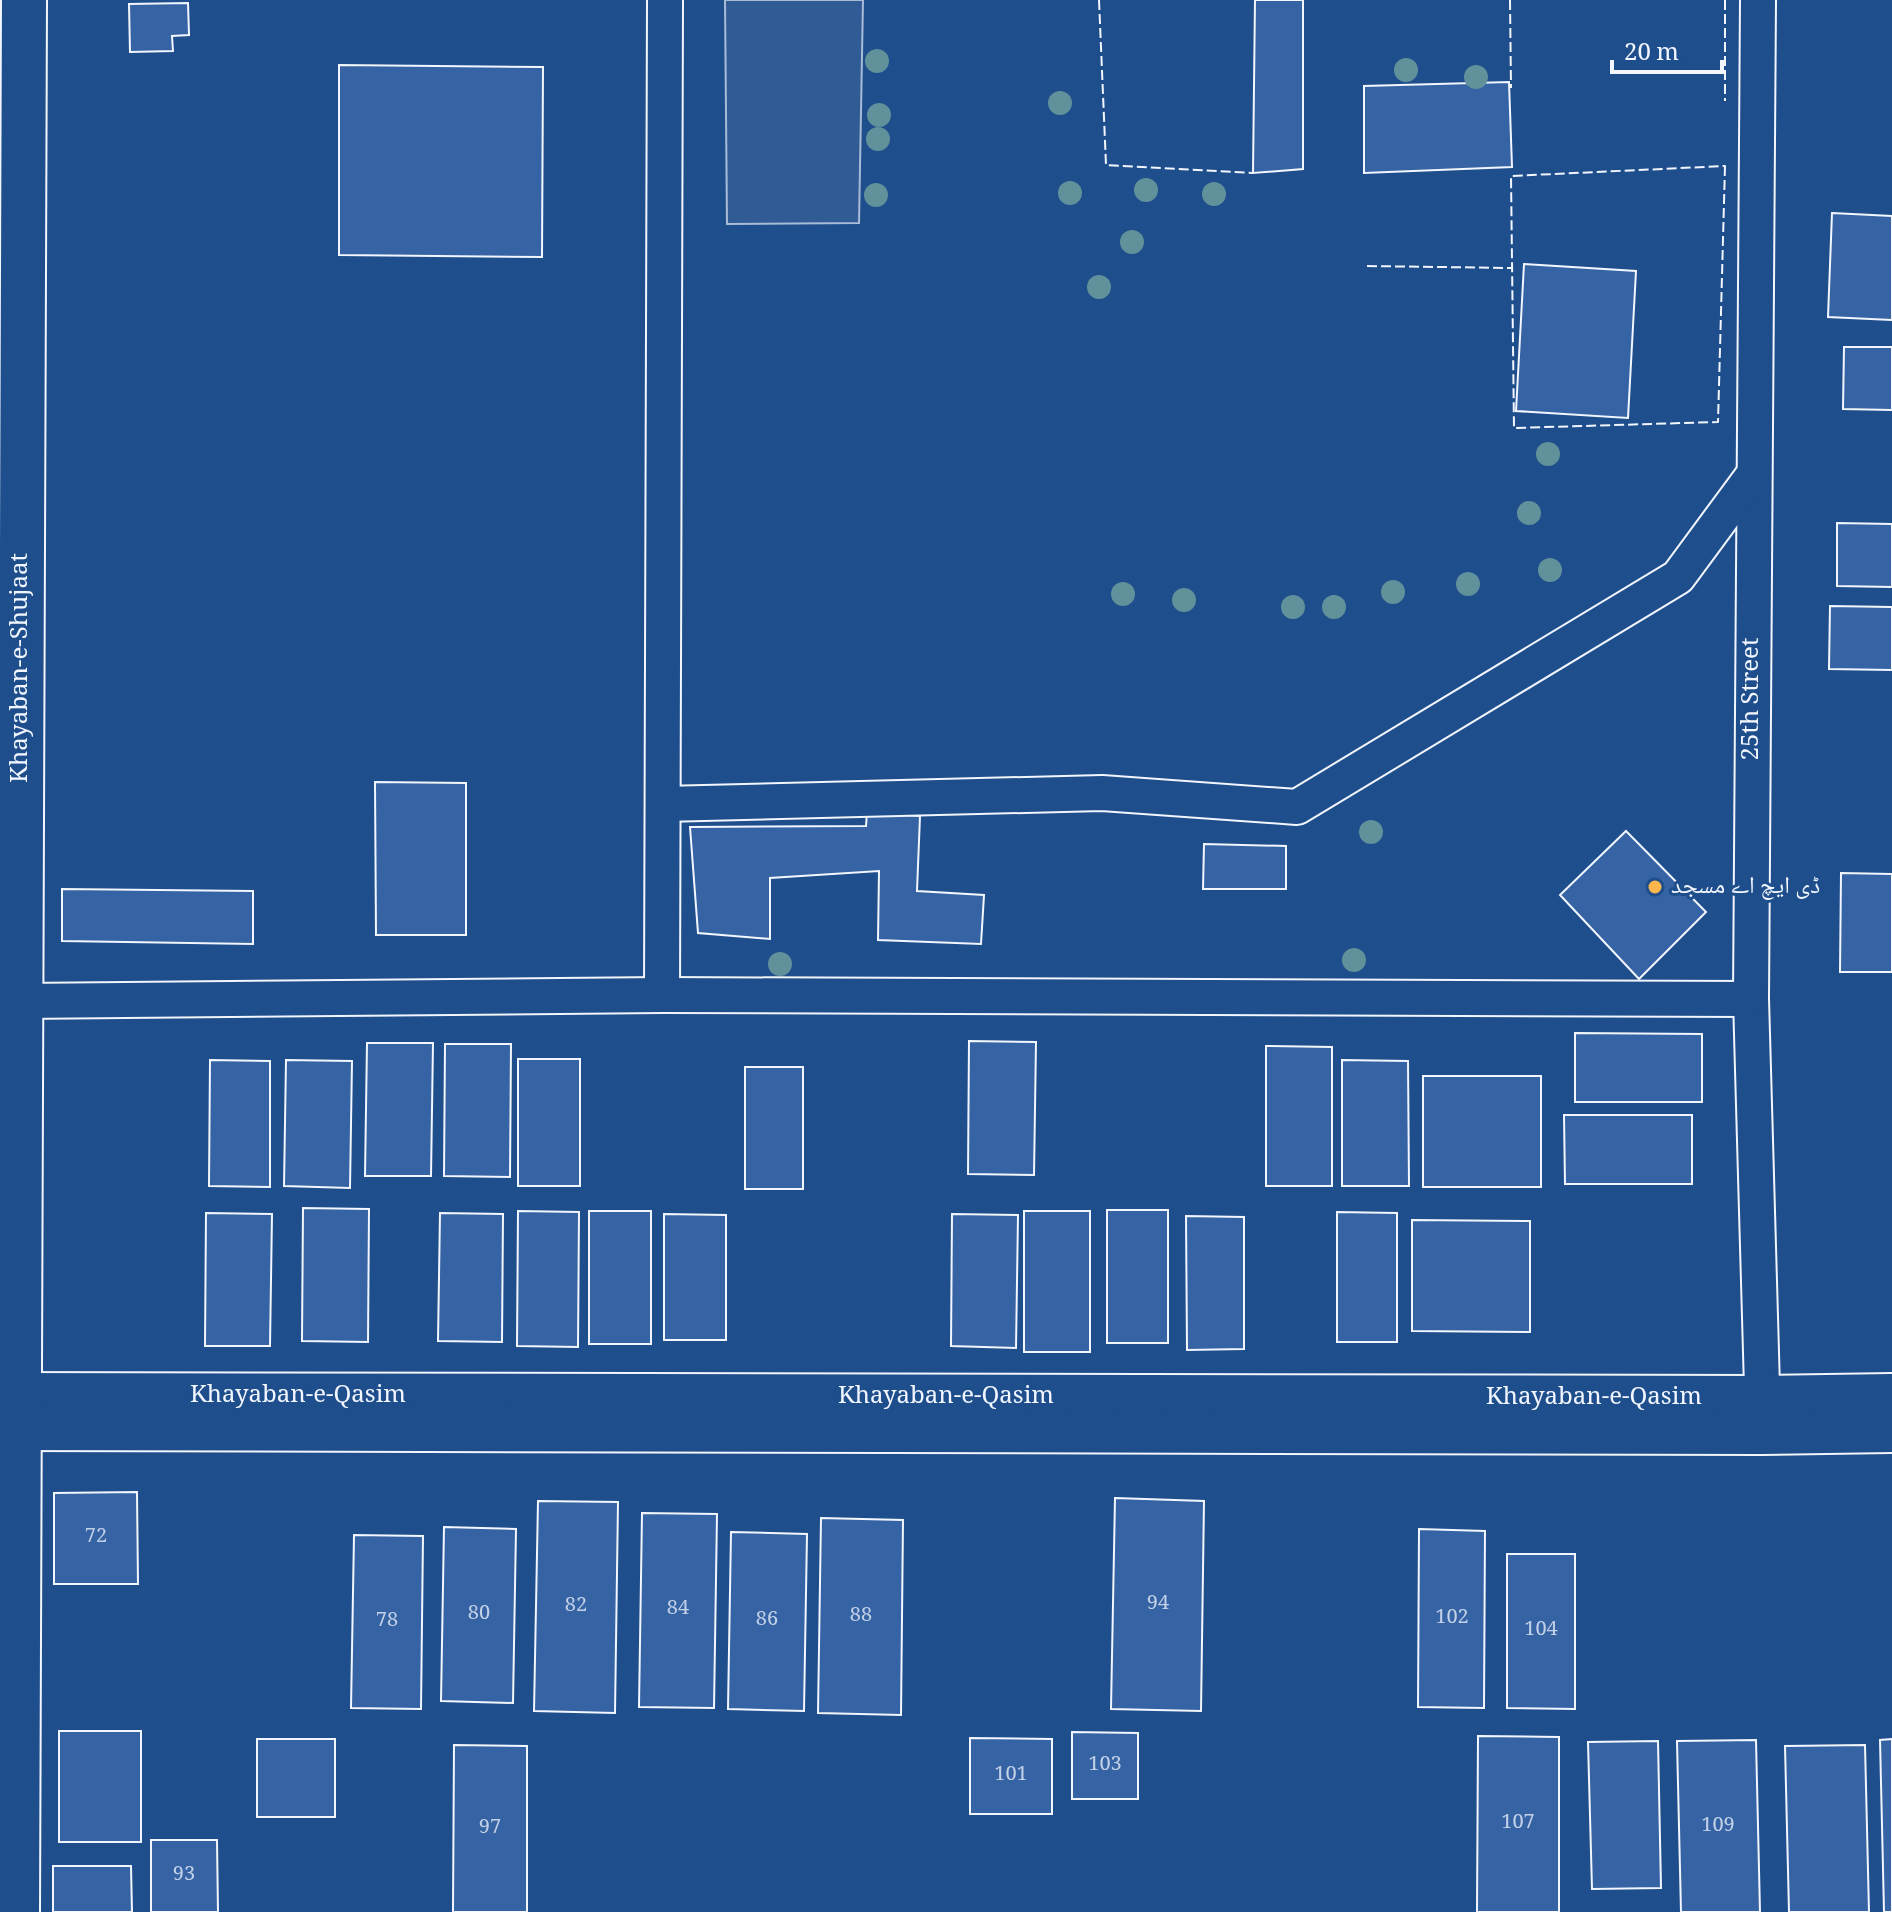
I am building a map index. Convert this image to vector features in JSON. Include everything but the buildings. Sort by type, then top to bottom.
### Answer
[{"type":"street","name":"Khayaban-e-Shujaat","points":[[17,1912],[9,1411],[20,1001],[24,0]]},
{"type":"street","points":[[662,995],[665,0]]},
{"type":"street","name":"25th Street","points":[[1758,0],[1751,999],[1763,1415]]},
{"type":"street","points":[[663,804],[1102,793],[1297,807],[1678,577],[1754,474]]},
{"type":"street","points":[[20,1001],[662,995],[1751,999]]},
{"type":"street","name":"Khayaban-e-Qasim","points":[[1763,1415],[1892,1396]]},
{"type":"street","name":"Khayaban-e-Qasim","points":[[9,1411],[1763,1415],[1892,1430]]},
{"type":"shaded area","points":[[725,0],[863,0],[859,223],[727,224]]},
{"type":"fence","points":[[1099,0],[1106,165],[1253,173]]},
{"type":"fence","points":[[1510,0],[1511,88]]},
{"type":"fence","points":[[1725,0],[1725,101]]},
{"type":"fence","points":[[1725,166],[1718,422],[1514,428],[1511,176],[1725,166]]},
{"type":"fence","points":[[1367,266],[1512,268]]},
{"type":"place","name":"ڈی ایچ اے مسجد","points":[[1655,887]]}]
